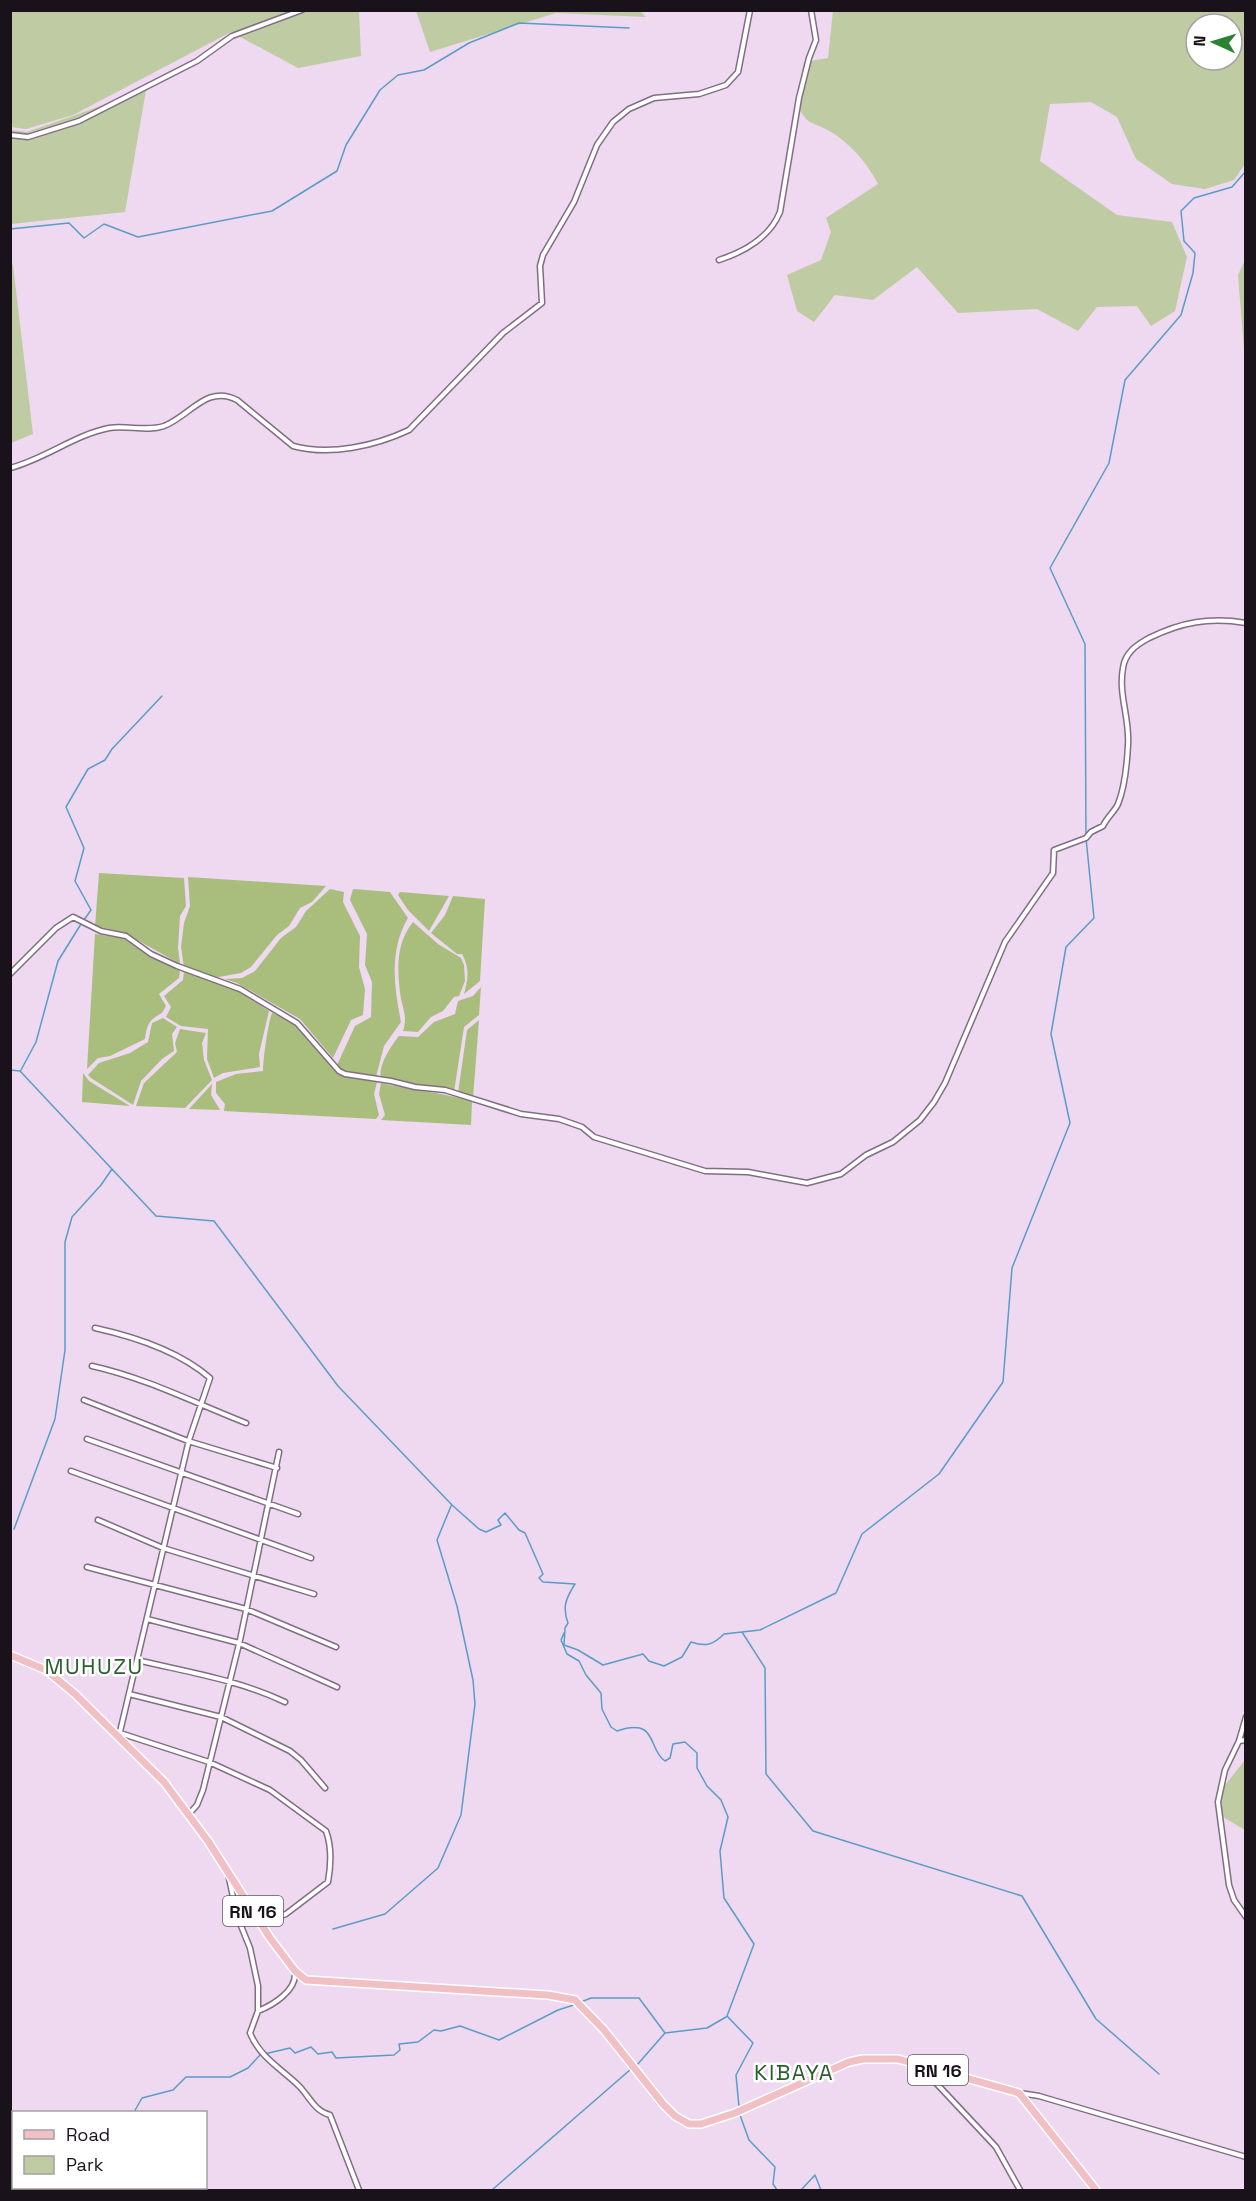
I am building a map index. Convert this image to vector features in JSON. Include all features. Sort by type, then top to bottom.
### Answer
[{"type":"main road","name":"RN 16","points":[[10,1655],[46,1670],[119,1735],[164,1782],[189,1814],[260,1923],[295,1971],[313,1982],[537,1995],[578,2003],[675,2116],[689,2124],[701,2124],[738,2111],[849,2062],[880,2058],[918,2064],[1019,2093]]},
{"type":"main road","points":[[1019,2093],[1096,2190]]},
{"type":"street","points":[[10,135],[28,137],[79,122],[197,61],[232,36],[302,10]]},
{"type":"street","points":[[10,468],[109,428],[164,426],[186,415],[204,398],[214,396],[230,396],[237,399],[293,446],[302,448],[339,450],[389,439],[409,429],[502,333],[542,303],[540,266],[543,255],[574,202],[597,145],[613,122],[629,109],[654,98],[699,94],[726,85],[738,72],[750,10]]},
{"type":"street","points":[[719,260],[745,249],[776,223],[780,212],[799,98],[816,40],[811,10]]},
{"type":"street","points":[[10,974],[56,928],[73,917],[101,931],[126,936],[151,954],[177,966],[240,989],[297,1023],[339,1071],[345,1074],[391,1080],[422,1089],[445,1090],[521,1114],[559,1119],[582,1127],[594,1137],[705,1171],[748,1172],[807,1183],[850,1169],[866,1155],[909,1131],[920,1120],[945,1083],[1005,942],[1053,873],[1054,850],[1086,838],[1102,826],[1108,814],[1118,805],[1128,746],[1128,722],[1122,692],[1122,669],[1128,654],[1137,644],[1157,633],[1192,621],[1217,619],[1245,623]]},
{"type":"street","points":[[95,1329],[143,1341],[197,1367],[210,1378],[188,1441],[119,1735],[210,1762],[270,1790],[322,1825],[330,1840],[328,1882],[286,1914],[260,1923]]},
{"type":"street","points":[[92,1366],[128,1375],[246,1423]]},
{"type":"street","points":[[84,1400],[188,1441],[277,1468]]},
{"type":"street","points":[[87,1439],[298,1514]]},
{"type":"street","points":[[189,1814],[197,1805],[210,1762],[239,1643],[279,1452]]},
{"type":"street","points":[[70,1471],[172,1510],[262,1539],[311,1558]]},
{"type":"street","points":[[98,1520],[163,1548],[314,1594]]},
{"type":"street","points":[[87,1567],[246,1610],[336,1647]]},
{"type":"street","points":[[147,1619],[239,1643],[337,1687]]},
{"type":"street","points":[[137,1660],[229,1682],[264,1692],[285,1702]]},
{"type":"street","points":[[129,1694],[221,1717],[290,1751],[301,1760],[325,1788]]},
{"type":"street","points":[[1245,1717],[1239,1741],[1225,1770],[1218,1802],[1229,1885],[1245,1917]]},
{"type":"street","points":[[1239,1741],[1245,1740]]},
{"type":"street","points":[[228,1874],[237,1916],[256,1971],[258,2011],[250,2033],[265,2058],[300,2088],[319,2112],[330,2115],[359,2190]]},
{"type":"street","points":[[258,2011],[289,1990],[295,1981],[295,1971]]},
{"type":"street","points":[[918,2064],[996,2147],[1020,2190]]},
{"type":"street","points":[[1019,2093],[1039,2096],[1245,2157]]},
{"type":"green space","points":[[639,10],[646,17],[556,13],[430,52],[416,11]]},
{"type":"green space","points":[[11,11],[359,11],[361,56],[298,68],[231,32],[73,115],[26,129],[11,127]]},
{"type":"green space","points":[[833,11],[1245,11],[1245,164],[1234,180],[1205,189],[1172,184],[1136,159],[1117,117],[1091,102],[1050,104],[1040,161],[1117,215],[1172,222],[1187,257],[1175,311],[1151,326],[1137,306],[1097,307],[1078,331],[1037,309],[958,313],[917,267],[873,300],[835,295],[814,322],[797,311],[787,275],[821,260],[831,232],[826,218],[878,184],[852,148],[831,132],[808,120],[796,104],[804,62],[828,58]]},
{"type":"green space","points":[[146,90],[125,212],[11,224],[11,130],[27,132]]},
{"type":"green space","points":[[1245,260],[1245,362],[1238,275]]},
{"type":"green space","points":[[11,263],[33,434],[11,443]]},
{"type":"green space","points":[[99,873],[184,878],[186,906],[180,916],[178,948],[180,964],[123,932],[95,926]]},
{"type":"green space","points":[[188,877],[326,886],[312,902],[300,908],[289,926],[277,935],[251,967],[241,973],[213,978],[184,967],[181,947],[184,923],[190,906]]},
{"type":"green space","points":[[330,889],[344,892],[343,902],[360,936],[359,967],[365,989],[363,1015],[351,1020],[333,1058],[300,1019],[237,983],[225,979],[242,978],[255,971],[281,938],[296,927],[306,911]]},
{"type":"green space","points":[[353,889],[390,892],[408,918],[398,943],[395,969],[396,995],[401,1022],[384,1046],[376,1077],[342,1070],[337,1065],[355,1026],[371,1017],[372,982],[365,965],[367,934],[350,900]]},
{"type":"green space","points":[[400,892],[449,896],[429,931],[408,910],[398,895]]},
{"type":"green space","points":[[453,896],[485,899],[480,981],[464,994],[467,974],[462,954],[457,954],[431,933],[445,915]]},
{"type":"green space","points":[[413,922],[438,944],[461,958],[465,981],[459,996],[454,997],[443,1011],[431,1017],[418,1032],[403,1031],[405,1015],[399,979],[400,949]]},
{"type":"green space","points":[[95,934],[122,938],[180,970],[179,978],[159,994],[166,1006],[162,1013],[149,1023],[145,1039],[110,1056],[98,1058],[87,1069]]},
{"type":"green space","points":[[184,971],[232,987],[269,1011],[259,1054],[260,1067],[223,1073],[214,1078],[207,1059],[208,1029],[181,1026],[166,1017],[171,1007],[164,996],[183,980]]},
{"type":"green space","points":[[481,987],[479,1015],[464,1027],[454,1092],[446,1088],[381,1079],[383,1062],[399,1036],[418,1037],[434,1022],[455,1014],[458,1001],[473,996]]},
{"type":"green space","points":[[272,1013],[297,1023],[340,1075],[377,1082],[374,1094],[379,1115],[376,1119],[224,1111],[225,1104],[216,1093],[216,1082],[236,1074],[263,1071]]},
{"type":"green space","points":[[163,1018],[177,1027],[172,1034],[174,1051],[162,1059],[141,1081],[133,1105],[88,1075],[99,1063],[130,1053],[148,1042],[152,1023]]},
{"type":"green space","points":[[479,1020],[473,1098],[458,1093],[467,1030]]},
{"type":"green space","points":[[180,1029],[206,1033],[202,1043],[204,1060],[212,1080],[185,1108],[136,1106],[144,1083],[177,1052],[175,1043]]},
{"type":"green space","points":[[83,1073],[89,1081],[130,1106],[82,1102]]},
{"type":"green space","points":[[381,1083],[472,1102],[471,1125],[381,1120],[385,1115],[379,1094]]},
{"type":"green space","points":[[212,1084],[211,1095],[220,1110],[189,1109]]},
{"type":"green space","points":[[1245,1760],[1245,1830],[1218,1814],[1218,1794]]},
{"type":"waterway","points":[[10,229],[69,223],[84,238],[104,224],[138,237],[272,211],[337,171],[346,145],[380,90],[398,75],[424,70],[469,43],[519,23],[629,28]]},
{"type":"waterway","points":[[565,1629],[564,1645],[578,1650],[603,1665],[643,1654],[649,1661],[664,1666],[682,1657],[691,1642],[709,1644],[724,1634],[760,1630],[836,1593],[862,1534],[939,1474],[1003,1382],[1012,1268],[1070,1123],[1051,1034],[1066,947],[1094,918],[1086,838],[1085,644],[1050,568],[1109,463],[1125,380],[1181,315],[1193,273],[1195,253],[1184,241],[1181,211],[1194,198],[1232,187],[1246,171]]},
{"type":"waterway","points":[[84,920],[91,910],[75,881],[84,848],[66,807],[88,769],[105,760],[112,749],[162,696]]},
{"type":"waterway","points":[[21,1070],[36,1042],[58,961],[81,924]]},
{"type":"waterway","points":[[10,1070],[20,1071],[156,1216],[214,1221],[338,1386],[452,1505],[479,1529],[486,1532],[501,1525],[498,1520],[505,1513],[519,1530],[525,1533],[543,1574],[539,1578],[543,1582],[575,1584],[566,1603],[565,1612],[568,1623],[565,1628]]},
{"type":"waterway","points":[[14,1529],[55,1419],[65,1350],[65,1242],[72,1217],[112,1169]]},
{"type":"waterway","points":[[333,1929],[385,1914],[438,1868],[461,1815],[475,1704],[473,1680],[457,1606],[437,1540],[451,1506]]},
{"type":"waterway","points":[[742,1632],[765,1668],[766,1774],[813,1831],[1022,1896],[1096,2019],[1159,2074]]},
{"type":"waterway","points":[[564,1633],[561,1640],[567,1654],[579,1661],[586,1675],[601,1693],[602,1709],[611,1727],[617,1731],[630,1728],[640,1728],[646,1731],[659,1756],[665,1761],[670,1758],[673,1744],[685,1742],[697,1753],[697,1768],[707,1786],[721,1800],[728,1817],[720,1851],[724,1898],[754,1944],[727,2016],[753,2043],[736,2075],[739,2107]]},
{"type":"waterway","points":[[581,2002],[591,1998],[639,1998],[665,2033]]},
{"type":"waterway","points":[[135,2111],[142,2098],[173,2090],[186,2077],[230,2077],[248,2068],[260,2055],[290,2048],[295,2053],[311,2047],[318,2054],[332,2052],[336,2058],[394,2055],[400,2050],[399,2044],[418,2042],[434,2030],[441,2031],[460,2026],[499,2040],[558,2010],[577,2004]]},
{"type":"waterway","points":[[637,2065],[665,2033],[707,2028],[726,2017]]},
{"type":"waterway","points":[[492,2190],[631,2069]]},
{"type":"waterway","points":[[740,2115],[749,2140],[775,2167],[773,2184],[777,2190]]},
{"type":"waterway","points":[[801,2190],[815,2175],[821,2190]]},
{"type":"district","name":"MUHUZU","points":[[94,1666]]},
{"type":"district","name":"KIBAYA","points":[[794,2072]]}]
